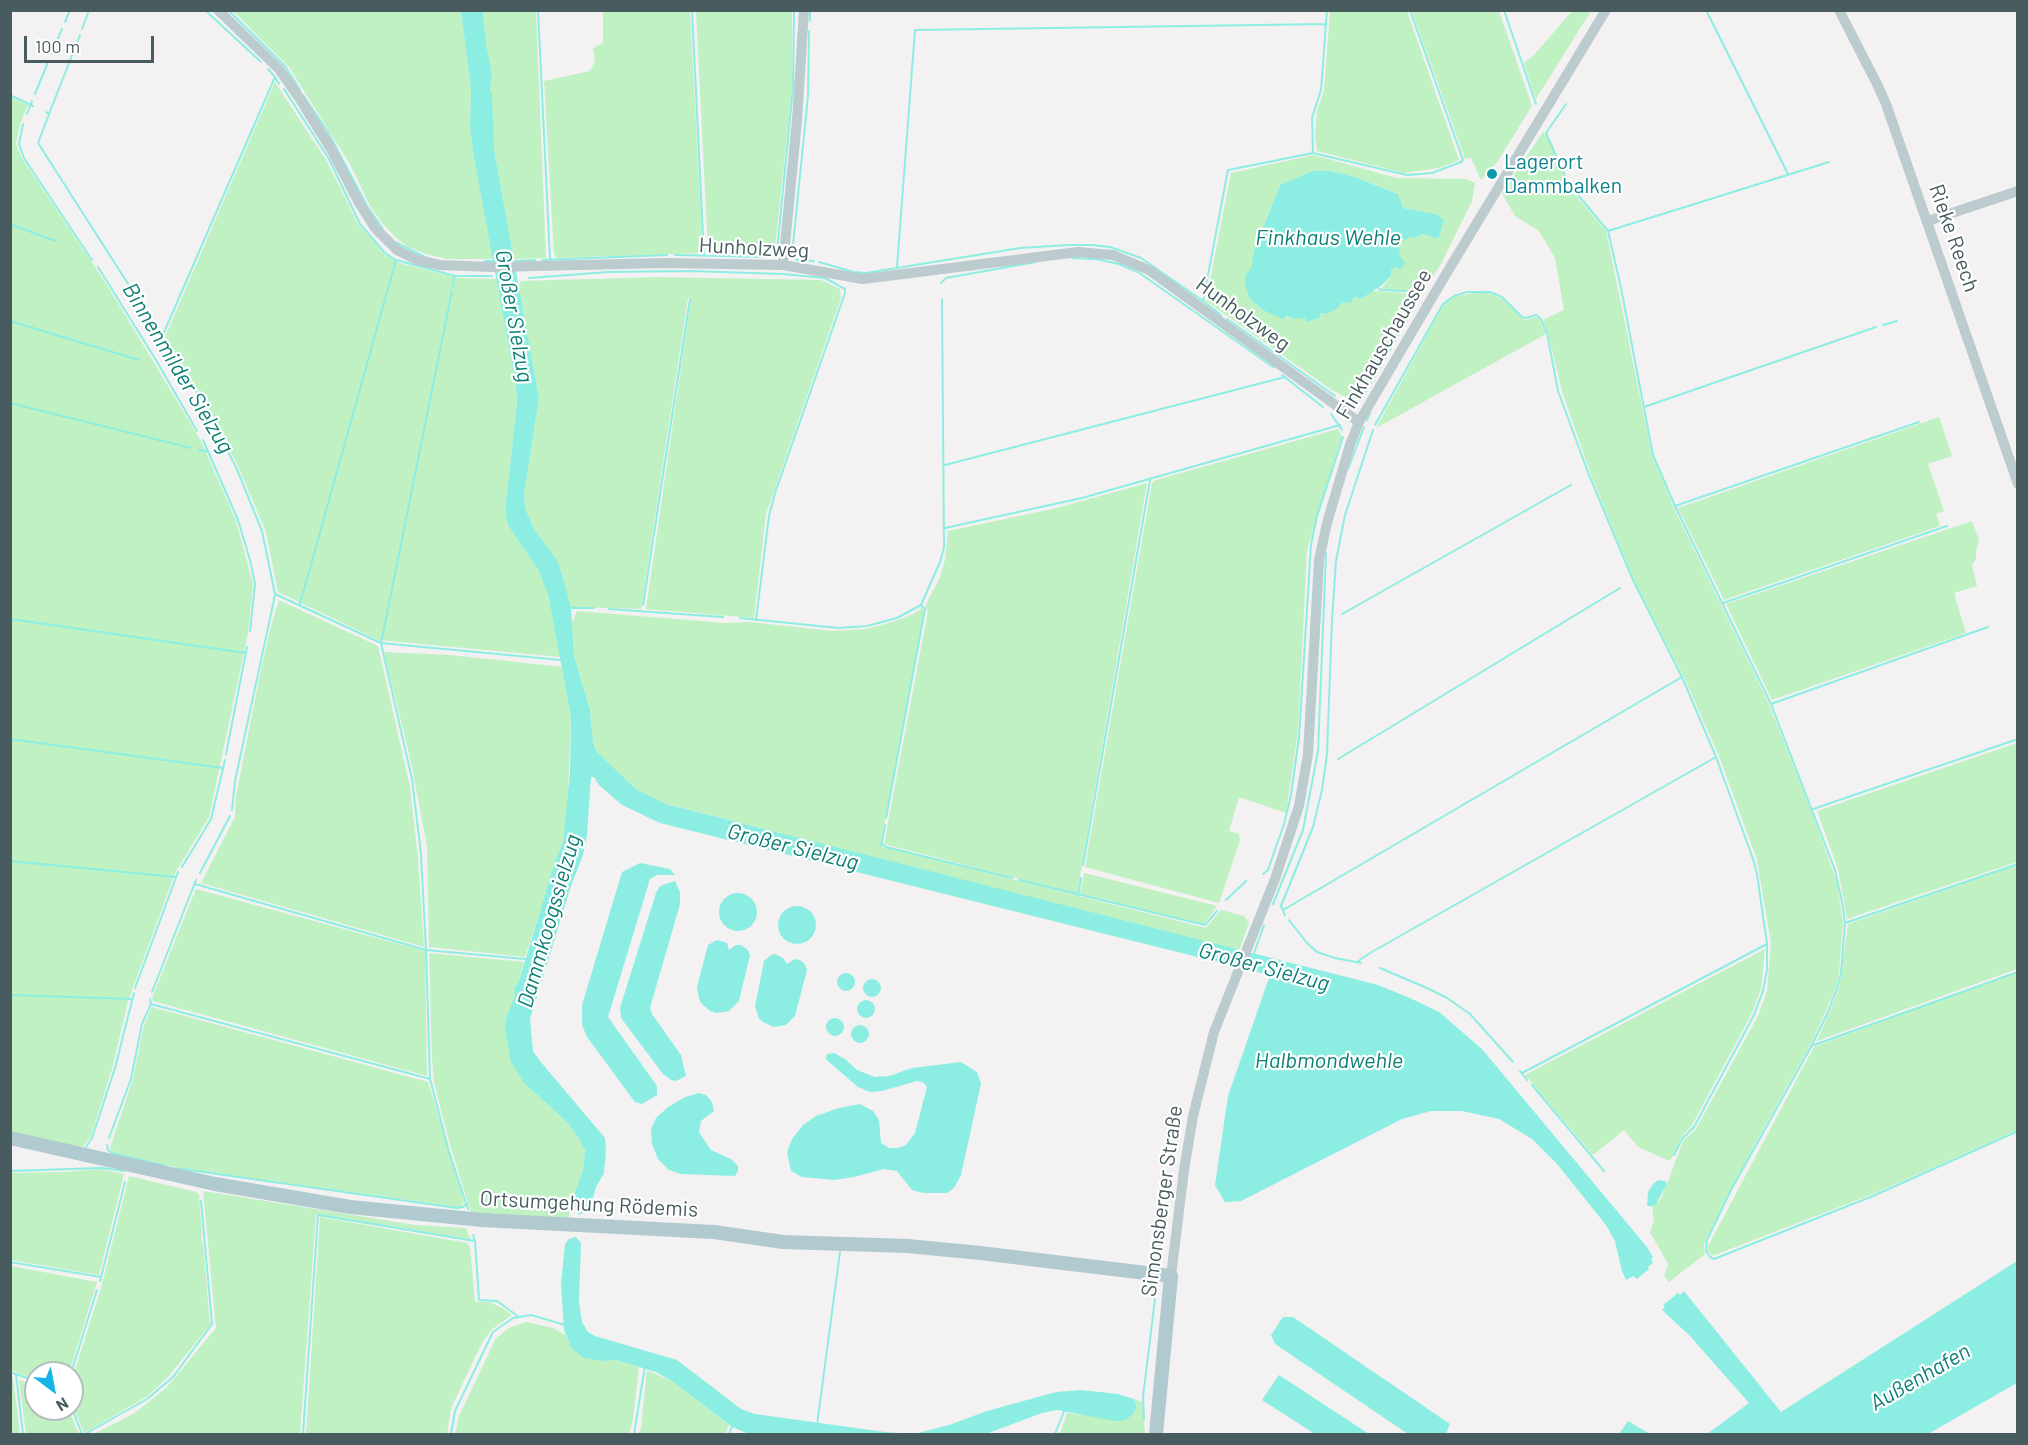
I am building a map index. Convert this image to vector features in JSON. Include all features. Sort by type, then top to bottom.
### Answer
[{"type":"main road","name":"Ortsumgehung Rödemis","points":[[10,1138],[215,1184],[350,1207],[482,1220],[714,1232],[783,1242],[908,1246],[980,1252],[1171,1276]]},
{"type":"main road","name":"Simonsberger Straße","points":[[1156,1434],[1171,1276]]},
{"type":"street","name":"Hunholzweg","points":[[218,10],[279,69],[331,149],[375,228],[397,250],[417,260],[440,265],[493,267],[665,263],[783,265],[863,279],[1078,252],[1113,255],[1149,270],[1359,422]]},
{"type":"street","points":[[783,265],[797,120],[804,10]]},
{"type":"street","name":"Finkhauschaussee","points":[[1235,978],[1275,879],[1299,806],[1308,754],[1319,560],[1338,481],[1359,422],[1491,197],[1606,10]]},
{"type":"street","name":"Rieke Reech","points":[[1839,10],[1877,84],[1928,222],[2018,484]]},
{"type":"street","points":[[1928,222],[2018,191]]},
{"type":"street","name":"Simonsberger Straße","points":[[1171,1276],[1193,1116],[1214,1032],[1235,978]]},
{"type":"green space","points":[[233,11],[461,11],[471,89],[470,128],[473,152],[493,259],[446,259],[408,247],[396,238],[370,206],[350,164],[289,67]]},
{"type":"green space","points":[[483,11],[536,11],[546,258],[514,259],[494,149],[490,90],[492,74]]},
{"type":"green space","points":[[603,11],[690,11],[703,253],[556,258],[544,81],[590,71],[595,61],[593,48],[603,43]]},
{"type":"green space","points":[[696,11],[792,11],[792,87],[775,249],[772,254],[708,252]]},
{"type":"green space","points":[[1330,11],[1407,11],[1459,160],[1439,168],[1404,173],[1317,151],[1315,135],[1317,110],[1324,91]]},
{"type":"green space","points":[[1412,11],[1499,11],[1532,106],[1497,162],[1481,180],[1471,158],[1465,159]]},
{"type":"green space","points":[[1572,11],[1591,11],[1536,99],[1524,63],[1534,55]]},
{"type":"green space","points":[[275,82],[326,160],[358,224],[384,254],[399,263],[458,278],[497,279],[517,402],[506,502],[509,527],[539,571],[548,595],[560,657],[378,640],[278,592],[266,532],[238,466],[205,401],[165,337]]},
{"type":"green space","points":[[10,97],[28,105],[20,124],[16,144],[22,158],[107,285],[201,441],[236,521],[253,584],[248,633],[209,817],[175,873],[128,1001],[112,1069],[91,1136],[82,1148],[11,1133]]},
{"type":"green space","points":[[1543,132],[1552,144],[1566,184],[1606,231],[1652,455],[1673,506],[1769,704],[1837,882],[1843,922],[1836,988],[1811,1044],[1756,1142],[1706,1239],[1705,1254],[1669,1282],[1664,1276],[1668,1264],[1650,1232],[1654,1220],[1652,1206],[1660,1200],[1683,1141],[1696,1129],[1758,1016],[1767,991],[1771,943],[1757,860],[1719,756],[1685,679],[1634,580],[1591,475],[1562,391],[1543,320],[1564,310],[1555,258],[1539,231],[1515,216],[1502,193]]},
{"type":"green space","points":[[1314,155],[1396,178],[1466,179],[1475,183],[1472,201],[1441,264],[1419,298],[1415,292],[1381,289],[1392,275],[1391,270],[1396,267],[1400,235],[1414,238],[1423,234],[1438,239],[1443,220],[1436,214],[1403,208],[1398,194],[1355,177],[1332,171],[1312,171],[1280,185],[1254,251],[1251,269],[1250,299],[1263,310],[1278,317],[1305,318],[1308,322],[1338,308],[1343,302],[1353,297],[1361,299],[1373,291],[1406,293],[1413,295],[1415,299],[1409,314],[1360,398],[1352,400],[1332,390],[1206,301],[1231,173]]},
{"type":"green space","points":[[657,277],[821,280],[840,289],[841,298],[766,514],[754,618],[646,609],[691,298],[688,298],[641,609],[570,607],[557,561],[534,529],[525,508],[524,494],[539,398],[519,287],[521,281]]},
{"type":"green space","points":[[1479,292],[1489,293],[1502,299],[1523,319],[1535,317],[1540,320],[1546,334],[1376,428],[1444,304],[1454,297]]},
{"type":"green space","points":[[1939,417],[1952,456],[1928,464],[1944,511],[1936,514],[1940,526],[1724,600],[1678,508]]},
{"type":"green space","points":[[1338,429],[1342,436],[1307,550],[1298,731],[1286,813],[1239,797],[1229,831],[1239,834],[1240,840],[1219,903],[1085,867],[1152,483]]},
{"type":"green space","points":[[1147,483],[1077,894],[884,844],[928,611],[925,606],[940,577],[945,560],[948,531],[1057,508]]},
{"type":"green space","points":[[1972,521],[1979,540],[1976,559],[1972,565],[1977,586],[1954,593],[1966,633],[1772,700],[1726,604]]},
{"type":"green space","points":[[279,600],[378,646],[410,787],[424,947],[201,883],[235,817],[236,796],[261,669]]},
{"type":"green space","points":[[922,608],[924,611],[880,846],[1206,928],[1221,910],[1244,916],[1249,923],[1239,951],[667,804],[636,789],[596,751],[590,710],[574,656],[572,623],[577,611],[725,623],[749,622],[833,631],[866,629],[893,622]]},
{"type":"green space","points":[[384,652],[451,655],[562,667],[571,716],[567,818],[563,842],[525,957],[429,947],[427,846],[411,762]]},
{"type":"green space","points":[[2017,743],[2017,862],[1847,919],[1838,869],[1817,811]]},
{"type":"green space","points":[[2017,865],[2017,969],[1817,1041],[1839,989],[1848,924]]},
{"type":"green space","points":[[1084,873],[1217,906],[1204,924],[1080,894]]},
{"type":"green space","points":[[196,889],[425,951],[427,1076],[153,1001],[152,998]]},
{"type":"green space","points":[[1765,949],[1761,989],[1752,1013],[1670,1161],[1638,1147],[1624,1130],[1593,1155],[1525,1075]]},
{"type":"green space","points":[[429,953],[524,962],[519,981],[514,988],[516,995],[506,1019],[524,1083],[567,1122],[580,1140],[585,1152],[583,1170],[571,1203],[568,1222],[472,1216],[434,1082]]},
{"type":"green space","points":[[2017,971],[2017,1130],[1873,1194],[1712,1256],[1707,1248],[1814,1047]]},
{"type":"green space","points":[[152,1007],[428,1082],[464,1200],[462,1206],[173,1167],[113,1152],[110,1148],[133,1079],[144,1025]]},
{"type":"green space","points":[[101,1169],[124,1174],[99,1275],[11,1260],[11,1173]]},
{"type":"green space","points":[[129,1176],[196,1192],[199,1195],[201,1240],[210,1325],[167,1378],[146,1397],[84,1433],[79,1421],[84,1421],[84,1361],[78,1361],[101,1288]]},
{"type":"green space","points":[[203,1191],[415,1225],[466,1228],[470,1239],[316,1214],[300,1434],[94,1434],[135,1413],[167,1387],[216,1328]]},
{"type":"green space","points":[[320,1217],[467,1243],[470,1247],[475,1302],[490,1302],[512,1315],[491,1330],[482,1343],[451,1408],[447,1434],[306,1434]]},
{"type":"green space","points":[[11,1266],[97,1282],[73,1361],[24,1361],[24,1375],[11,1370]]},
{"type":"green space","points":[[526,1322],[553,1328],[567,1336],[572,1349],[604,1361],[616,1360],[639,1367],[633,1420],[629,1434],[455,1434],[459,1416],[496,1338],[511,1327]]},
{"type":"green space","points":[[647,1370],[672,1381],[729,1425],[725,1434],[638,1434],[641,1428]]},
{"type":"green space","points":[[11,1377],[13,1378],[20,1434],[11,1434]]},
{"type":"green space","points":[[19,1380],[24,1381],[24,1419]]},
{"type":"green space","points":[[1134,1399],[1143,1402],[1145,1434],[1060,1434],[1067,1413],[1125,1420],[1133,1414],[1137,1406]]},
{"type":"green space","points":[[24,1421],[73,1421],[79,1434],[26,1434]]},
{"type":"water","points":[[461,11],[483,11],[492,74],[490,90],[494,149],[539,398],[524,494],[525,508],[534,529],[557,560],[562,574],[571,608],[574,656],[590,710],[596,751],[636,789],[666,804],[1378,985],[1439,1012],[1482,1049],[1647,1247],[1653,1257],[1651,1259],[1653,1263],[1648,1267],[1649,1269],[1637,1279],[1633,1276],[1626,1280],[1615,1241],[1606,1225],[1557,1164],[1532,1139],[1499,1119],[1462,1111],[1431,1111],[1402,1119],[1241,1201],[1225,1202],[1215,1185],[1228,1096],[1270,975],[660,823],[622,805],[599,785],[594,777],[591,777],[587,835],[583,855],[571,886],[530,1019],[533,1051],[605,1138],[604,1173],[596,1187],[591,1205],[587,1211],[579,1215],[571,1203],[583,1170],[585,1151],[567,1122],[524,1083],[511,1062],[505,1029],[506,1019],[515,995],[514,988],[519,981],[563,842],[570,772],[571,716],[548,595],[539,571],[509,527],[506,516],[517,402],[516,386],[473,152],[470,128],[471,89]]},
{"type":"water","name":"Finkhaus Wehle","points":[[1312,171],[1331,171],[1355,177],[1398,194],[1403,208],[1436,214],[1444,220],[1438,239],[1423,234],[1414,238],[1409,237],[1405,241],[1400,235],[1402,243],[1399,245],[1400,255],[1398,256],[1405,263],[1401,269],[1396,267],[1391,270],[1392,275],[1382,285],[1361,299],[1354,297],[1351,303],[1343,302],[1338,308],[1326,314],[1321,313],[1319,318],[1307,322],[1305,318],[1294,319],[1287,316],[1283,319],[1263,310],[1250,299],[1245,285],[1246,274],[1251,269],[1254,251],[1280,185]]},
{"type":"water","points":[[640,863],[670,869],[675,875],[657,875],[650,879],[608,1017],[657,1086],[657,1095],[642,1104],[635,1102],[587,1037],[582,1025],[582,1005],[622,872]]},
{"type":"water","points":[[675,881],[680,892],[680,904],[650,1008],[681,1055],[686,1076],[676,1081],[663,1074],[621,1018],[620,1008],[656,893],[660,886]]},
{"type":"water","points":[[738,893],[752,898],[757,912],[752,926],[738,931],[724,926],[719,912],[724,898]]},
{"type":"water","points":[[797,906],[811,911],[816,925],[811,939],[797,944],[783,939],[778,925],[783,911]]},
{"type":"water","points":[[717,940],[727,943],[729,950],[736,945],[741,945],[748,950],[750,955],[739,1001],[729,1011],[717,1013],[710,1011],[702,1004],[697,987],[708,945]]},
{"type":"water","points":[[775,954],[783,958],[787,964],[795,959],[800,960],[805,964],[807,970],[795,1016],[786,1025],[774,1027],[759,1019],[755,1006],[764,961]]},
{"type":"water","points":[[842,973],[850,973],[855,978],[853,989],[842,991],[837,986],[837,978]]},
{"type":"water","points":[[872,979],[878,982],[881,988],[878,994],[872,997],[866,994],[863,988],[866,982]]},
{"type":"water","points":[[866,1000],[872,1003],[875,1009],[872,1015],[866,1018],[860,1015],[857,1009],[860,1003]]},
{"type":"water","points":[[831,1018],[839,1018],[844,1023],[842,1034],[831,1036],[826,1031],[826,1023]]},
{"type":"water","points":[[860,1025],[868,1030],[869,1034],[864,1042],[860,1043],[852,1038],[851,1034],[856,1026]]},
{"type":"water","points":[[834,1053],[857,1070],[875,1077],[889,1076],[912,1068],[961,1062],[977,1072],[981,1084],[961,1175],[954,1188],[947,1193],[923,1193],[912,1190],[897,1171],[884,1169],[834,1180],[802,1177],[791,1171],[787,1152],[792,1139],[803,1125],[816,1116],[839,1108],[860,1104],[873,1111],[879,1120],[881,1143],[889,1148],[906,1145],[915,1133],[927,1087],[924,1083],[917,1081],[870,1092],[858,1087],[826,1059],[827,1054]]},
{"type":"water","points":[[699,1093],[706,1095],[712,1102],[714,1111],[701,1121],[699,1132],[711,1150],[731,1159],[738,1166],[735,1176],[681,1174],[669,1170],[658,1159],[652,1144],[651,1129],[656,1118],[668,1107],[685,1097]]},
{"type":"water","points":[[1659,1180],[1667,1184],[1656,1204],[1647,1206],[1648,1192]]},
{"type":"water","points":[[576,1237],[581,1243],[579,1302],[582,1322],[588,1332],[677,1360],[741,1409],[755,1414],[914,1434],[749,1434],[732,1427],[672,1381],[656,1372],[616,1360],[584,1358],[572,1349],[564,1330],[561,1284],[565,1244],[569,1239]]},
{"type":"water","name":"Außenhafen","points":[[2017,1261],[2017,1383],[1928,1434],[1707,1434],[1749,1403],[1690,1336],[1662,1310],[1665,1307],[1663,1305],[1684,1291],[1781,1412]]},
{"type":"water","points":[[1283,1317],[1293,1317],[1450,1424],[1446,1434],[1408,1434],[1275,1344],[1271,1335]]},
{"type":"water","points":[[1279,1375],[1369,1434],[1315,1434],[1262,1400]]},
{"type":"water","points":[[1081,1390],[1118,1394],[1134,1399],[1137,1406],[1126,1420],[1115,1421],[1057,1410],[1042,1413],[986,1434],[914,1434],[1056,1392]]},
{"type":"water","points":[[1628,1421],[1650,1434],[1619,1434]]},
{"type":"waterway","points":[[65,22],[70,10]]},
{"type":"waterway","points":[[82,29],[89,10]]},
{"type":"waterway","points":[[205,10],[261,62]]},
{"type":"waterway","points":[[228,10],[285,66],[300,90]]},
{"type":"waterway","points":[[538,10],[550,259]]},
{"type":"waterway","points":[[692,10],[704,256]]},
{"type":"waterway","points":[[770,257],[776,256],[777,251],[793,87],[794,10]]},
{"type":"waterway","points":[[810,10],[810,21]]},
{"type":"waterway","points":[[1221,315],[1203,301],[1228,170],[1313,153],[1312,118],[1321,90],[1327,10]]},
{"type":"waterway","points":[[1313,153],[1407,175],[1432,173],[1463,160],[1410,10]]},
{"type":"waterway","points":[[1504,10],[1536,104]]},
{"type":"waterway","points":[[1706,10],[1788,174]]},
{"type":"waterway","points":[[897,267],[915,30],[1326,24]]},
{"type":"waterway","points":[[52,53],[62,29]]},
{"type":"waterway","points":[[809,31],[808,96],[793,245],[794,257],[797,260],[814,261]]},
{"type":"waterway","points":[[49,114],[80,35]]},
{"type":"waterway","points":[[35,94],[48,62]]},
{"type":"waterway","points":[[162,337],[275,77],[268,69]]},
{"type":"waterway","points":[[275,77],[279,84]]},
{"type":"waterway","name":"Großer Sielzug","points":[[284,89],[329,159],[360,224],[385,253],[396,260],[455,276],[492,276]]},
{"type":"waterway","name":"Binnenmilder Sielzug","points":[[10,95],[33,106]]},
{"type":"waterway","points":[[303,95],[328,132],[367,206],[383,229]]},
{"type":"waterway","name":"Binnenmilder Sielzug","points":[[27,114],[32,101]]},
{"type":"waterway","points":[[1566,104],[1546,133],[1568,183],[1608,231],[1653,455],[1675,506],[1771,704],[1835,870],[1845,923],[1841,973],[1827,1014],[1731,1190],[1707,1240],[1706,1250],[1714,1259],[1873,1196],[2018,1131]]},
{"type":"waterway","name":"Binnenmilder Sielzug","points":[[46,112],[49,114],[38,143],[194,387],[236,467],[262,531],[275,594],[381,643],[561,660]]},
{"type":"waterway","points":[[23,124],[19,144],[24,158],[92,260]]},
{"type":"waterway","points":[[1608,231],[1829,162]]},
{"type":"waterway","points":[[10,224],[55,241]]},
{"type":"waterway","points":[[395,242],[425,257]]},
{"type":"waterway","points":[[819,262],[866,273],[1020,248],[1092,245],[1110,247],[1141,258],[1203,301]]},
{"type":"waterway","points":[[542,260],[667,255]]},
{"type":"waterway","points":[[675,255],[763,257]]},
{"type":"waterway","points":[[1072,258],[1096,259],[1119,264],[1138,272],[1273,367]]},
{"type":"waterway","points":[[300,604],[396,260]]},
{"type":"waterway","name":"Großer Sielzug","points":[[514,261],[535,260]]},
{"type":"waterway","name":"Großer Sielzug","points":[[485,261],[496,261]]},
{"type":"waterway","points":[[941,283],[946,278],[1036,262]]},
{"type":"waterway","points":[[98,267],[197,431]]},
{"type":"waterway","name":"Großer Sielzug","points":[[529,278],[608,272],[690,271],[783,274],[825,278],[845,289],[775,493],[769,516],[756,620]]},
{"type":"waterway","points":[[453,286],[454,277]]},
{"type":"waterway","points":[[1342,400],[1348,402],[1361,400],[1417,298],[1407,291],[1380,290],[1378,287]]},
{"type":"waterway","points":[[195,884],[426,950],[421,854],[412,779],[381,643],[452,291]]},
{"type":"waterway","points":[[1375,425],[1443,304],[1454,296],[1467,292],[1490,292],[1502,297],[1522,317],[1536,315],[1541,319],[1547,333],[1558,391],[1589,475],[1633,580],[1682,677],[1716,757],[1757,874],[1767,944],[1767,970],[1763,991],[1754,1015],[1694,1127],[1682,1139],[1674,1155]]},
{"type":"waterway","points":[[643,605],[690,299]]},
{"type":"waterway","points":[[740,618],[838,628],[867,626],[897,618],[921,605],[944,548],[942,299]]},
{"type":"waterway","points":[[1227,319],[1335,396]]},
{"type":"waterway","points":[[10,321],[139,360]]},
{"type":"waterway","points":[[1883,325],[1897,321]]},
{"type":"waterway","points":[[1644,407],[1876,327]]},
{"type":"waterway","points":[[1282,375],[1323,407]]},
{"type":"waterway","points":[[945,465],[1285,377]]},
{"type":"waterway","points":[[10,403],[191,448]]},
{"type":"waterway","points":[[1367,420],[1370,413]]},
{"type":"waterway","points":[[1331,414],[1342,430]]},
{"type":"waterway","points":[[1675,506],[1919,422]]},
{"type":"waterway","points":[[945,528],[1082,498],[1340,425]]},
{"type":"waterway","points":[[1348,469],[1364,427]]},
{"type":"waterway","points":[[1285,915],[1281,906],[1313,827],[1322,790],[1327,754],[1336,561],[1345,515],[1373,430]]},
{"type":"waterway","points":[[1263,874],[1268,870],[1284,824],[1291,795],[1299,737],[1311,545],[1317,516],[1343,437]]},
{"type":"waterway","points":[[203,440],[238,520],[250,560],[255,584],[250,631]]},
{"type":"waterway","points":[[199,450],[209,452]]},
{"type":"waterway","points":[[1083,865],[1150,480]]},
{"type":"waterway","points":[[1342,614],[1571,485]]},
{"type":"waterway","points":[[1723,603],[1947,526]]},
{"type":"waterway","points":[[1273,904],[1303,830],[1318,751],[1326,553]]},
{"type":"waterway","points":[[1338,759],[1620,588]]},
{"type":"waterway","points":[[232,810],[235,781],[275,595]]},
{"type":"waterway","points":[[886,818],[925,609],[921,605]]},
{"type":"waterway","points":[[570,608],[594,608]]},
{"type":"waterway","points":[[609,609],[723,617]]},
{"type":"waterway","points":[[10,619],[246,653]]},
{"type":"waterway","points":[[1771,704],[1988,627]]},
{"type":"waterway","points":[[226,754],[247,647]]},
{"type":"waterway","points":[[1283,910],[1682,677]]},
{"type":"waterway","points":[[10,739],[223,768]]},
{"type":"waterway","points":[[1813,809],[2018,739]]},
{"type":"waterway","points":[[1357,962],[1716,757]]},
{"type":"waterway","points":[[182,867],[211,819],[225,760]]},
{"type":"waterway","points":[[200,873],[230,816]]},
{"type":"waterway","points":[[881,846],[885,825]]},
{"type":"waterway","points":[[882,844],[886,847],[1012,878]]},
{"type":"waterway","points":[[10,861],[176,877]]},
{"type":"waterway","points":[[1845,923],[2018,864]]},
{"type":"waterway","points":[[135,988],[178,872]]},
{"type":"waterway","points":[[1078,895],[1081,878]]},
{"type":"waterway","points":[[152,992],[196,880]]},
{"type":"waterway","points":[[1019,880],[1205,925]]},
{"type":"waterway","points":[[1226,900],[1246,881]]},
{"type":"waterway","points":[[1206,924],[1217,911]]},
{"type":"waterway","points":[[1289,920],[1317,952],[1361,963]]},
{"type":"waterway","name":"Großer Sielzug","points":[[1253,956],[1264,925]]},
{"type":"waterway","points":[[1522,1073],[1767,944]]},
{"type":"waterway","name":"Dammkoogssielzug","points":[[468,1209],[449,1152],[430,1079],[426,950],[525,959]]},
{"type":"waterway","points":[[1380,968],[1447,998],[1470,1014],[1513,1062]]},
{"type":"waterway","points":[[1814,1045],[2018,972]]},
{"type":"waterway","points":[[86,1147],[92,1138],[115,1068],[134,993]]},
{"type":"waterway","points":[[10,995],[131,999]]},
{"type":"waterway","points":[[109,1138],[131,1079],[142,1024],[151,1004],[150,999]]},
{"type":"waterway","points":[[151,1004],[430,1079]]},
{"type":"waterway","points":[[1520,1071],[1527,1080]]},
{"type":"waterway","points":[[1532,1085],[1604,1171]]},
{"type":"waterway","points":[[107,1145],[108,1150],[112,1153],[166,1166]]},
{"type":"waterway","points":[[10,1171],[102,1168],[125,1171]]},
{"type":"waterway","points":[[175,1168],[457,1208],[467,1203]]},
{"type":"waterway","points":[[100,1281],[125,1182]]},
{"type":"waterway","points":[[85,1434],[147,1399],[173,1377],[212,1324],[201,1201]]},
{"type":"waterway","points":[[303,1434],[318,1215],[475,1241],[479,1300],[497,1301],[519,1317]]},
{"type":"waterway","points":[[473,1235],[475,1241]]},
{"type":"waterway","points":[[817,1425],[840,1252]]},
{"type":"waterway","points":[[10,1262],[101,1277]]},
{"type":"waterway","points":[[75,1361],[97,1290]]},
{"type":"waterway","points":[[1144,1419],[1143,1397],[1155,1299]]},
{"type":"waterway","points":[[451,1434],[455,1411],[493,1332],[513,1318],[531,1315],[565,1325]]},
{"type":"waterway","points":[[634,1434],[645,1366]]},
{"type":"waterway","points":[[10,1372],[24,1377]]},
{"type":"waterway","points":[[16,1374],[23,1434]]},
{"type":"waterway","points":[[1055,1434],[1065,1409]]},
{"type":"waterway","points":[[77,1421],[82,1434]]},
{"type":"waterway","points":[[729,1434],[732,1426]]},
{"type":"place","name":"Lagerort Dammbalken","points":[[1492,174]]},
{"type":"water label","name":"Halbmondwehle","points":[[1329,1061]]}]
